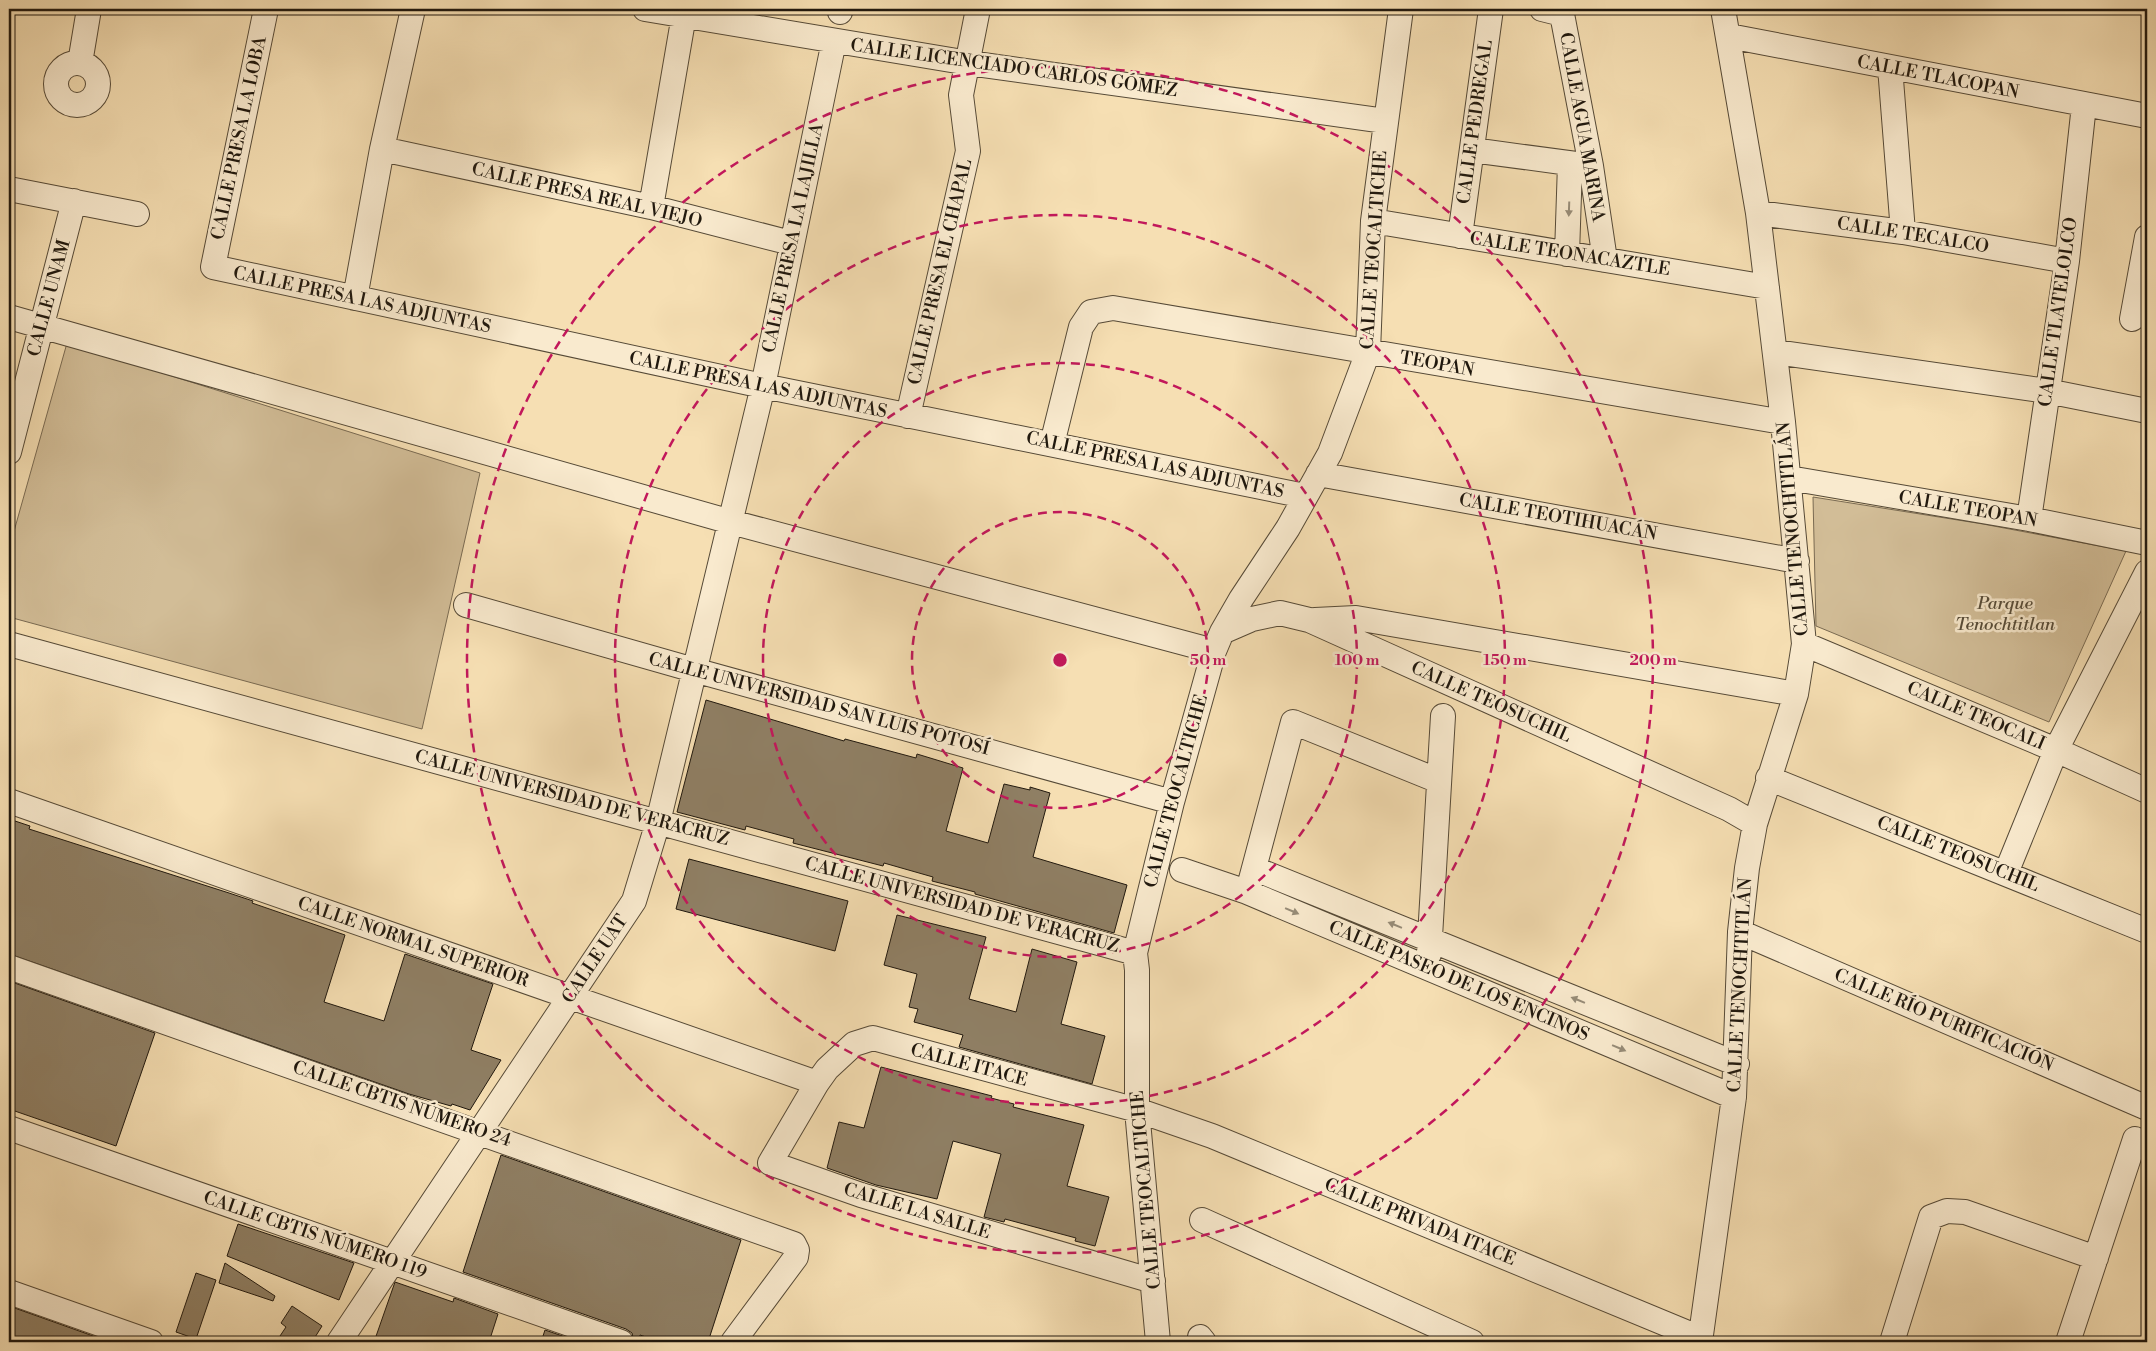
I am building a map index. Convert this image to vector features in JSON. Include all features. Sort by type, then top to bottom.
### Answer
[{"type":"street","points":[[80,63],[89,9]]},
{"type":"street","name":"CALLE PRESA LA LOBA","points":[[213,267],[266,9]]},
{"type":"street","points":[[354,298],[382,149],[413,9]]},
{"type":"street","name":"CALLE LICENCIADO CARLOS GÓMEZ","points":[[644,9],[969,63],[1385,121]]},
{"type":"street","name":"CALLE PRESA EL CHAPAL","points":[[908,416],[968,151],[961,95],[969,63],[978,9]]},
{"type":"street","name":"CALLE TEOCALTICHE","points":[[1158,1342],[1138,1110],[1137,970],[1135,952],[1172,802],[1218,641],[1288,528],[1330,453],[1368,352],[1373,221],[1401,9]]},
{"type":"street","name":"CALLE PEDREGAL","points":[[1460,236],[1491,9]]},
{"type":"street","name":"CALLE AGUA MARINA","points":[[1542,9],[1562,14],[1581,165],[1605,260]]},
{"type":"street","name":"CALLE TENOCHTITLÁN","points":[[1700,1340],[1734,1097],[1740,932],[1755,824],[1796,694],[1804,644],[1789,478],[1758,213],[1724,9]]},
{"type":"street","points":[[651,208],[684,15]]},
{"type":"street","name":"CALLE TLACOPAN","points":[[1729,36],[2147,116]]},
{"type":"street","name":"CALLE PRESA LA LAJILLA","points":[[731,522],[763,386],[834,42]]},
{"type":"street","points":[[1890,67],[1903,232]]},
{"type":"street","name":"CALLE TLATELOLCO","points":[[2029,519],[2067,261],[2084,105]]},
{"type":"street","name":"CALLE PRESA REAL VIEJO","points":[[382,149],[651,208],[791,243]]},
{"type":"street","points":[[1472,150],[1581,165],[1567,254]]},
{"type":"street","points":[[9,190],[137,214]]},
{"type":"street","name":"CALLE UNAM","points":[[9,452],[74,201]]},
{"type":"street","name":"CALLE TECALCO","points":[[1758,213],[1903,232],[2067,261]]},
{"type":"street","name":"CALLE TEONACAZTLE","points":[[1373,221],[1767,287]]},
{"type":"street","points":[[2132,319],[2147,236]]},
{"type":"street","name":"CALLE PRESA LAS ADJUNTAS","points":[[213,267],[763,386],[1306,496]]},
{"type":"street","name":"TEOPAN","points":[[1052,444],[1081,327],[1091,312],[1113,308],[1783,422]]},
{"type":"street","points":[[9,317],[731,522],[1218,641]]},
{"type":"street","points":[[1775,352],[2047,391],[2147,411]]},
{"type":"street","name":"CALLE TEOTIHUACÁN","points":[[1318,474],[1797,561]]},
{"type":"street","name":"CALLE TEOPAN","points":[[1789,478],[2029,519],[2147,542]]},
{"type":"street","name":"CALLE UAT","points":[[339,1342],[634,901],[658,822],[731,522]]},
{"type":"street","points":[[2006,873],[2056,750],[2147,572]]},
{"type":"street","name":"CALLE UNIVERSIDAD SAN LUIS POTOSÍ","points":[[466,605],[1172,802]]},
{"type":"street","name":"CALLE TEOSUCHIL","points":[[1218,641],[1252,619],[1280,613],[1309,620],[1729,810],[1755,824]]},
{"type":"street","points":[[1309,620],[1356,618],[1796,694]]},
{"type":"street","name":"CALLE UNIVERSIDAD DE VERACRUZ","points":[[9,644],[1135,952]]},
{"type":"street","name":"CALLE TEOCALI","points":[[1804,644],[2056,750],[2147,791]]},
{"type":"street","points":[[1429,968],[1428,939],[1443,716]]},
{"type":"street","points":[[1247,892],[1255,869],[1293,722],[1439,781]]},
{"type":"street","name":"CALLE TEOSUCHIL","points":[[1768,778],[2147,931]]},
{"type":"street","name":"CALLE NORMAL SUPERIOR","points":[[9,801],[817,1083]]},
{"type":"street","name":"CALLE PASEO DE LOS ENCINOS","points":[[1255,869],[1736,1064]]},
{"type":"street","name":"CALLE PASEO DE LOS ENCINOS","points":[[1182,870],[1247,892],[1734,1097]]},
{"type":"street","name":"CALLE RÍO PURIFICACIÓN","points":[[1740,932],[2147,1108]]},
{"type":"street","name":"CALLE CBTIS NÚMERO 24","points":[[9,967],[479,1131],[794,1244],[797,1250],[796,1257],[733,1342]]},
{"type":"street","name":"CALLE ITACE","points":[[817,1083],[827,1069],[854,1044],[873,1038],[1138,1110]]},
{"type":"street","points":[[1665,1068],[1676,1039]]},
{"type":"street","name":"CALLE LA SALLE","points":[[817,1083],[770,1163],[861,1196],[1153,1281]]},
{"type":"street","name":"CALLE PRIVADA ITACE","points":[[1138,1110],[1212,1136],[1700,1340]]},
{"type":"street","name":"CALLE CBTIS NÚMERO 119","points":[[9,1128],[622,1342]]},
{"type":"street","points":[[2068,1342],[2135,1139]]},
{"type":"street","points":[[1892,1342],[1931,1217],[1947,1211],[1965,1212],[2096,1258]]},
{"type":"street","points":[[1202,1220],[1472,1342]]},
{"type":"street","points":[[9,1292],[151,1342]]},
{"type":"green space","points":[[67,343],[480,473],[422,729],[9,617],[9,549]]},
{"type":"green space","name":"Parque Tenochtitlan","points":[[1813,497],[1983,524],[2126,551],[2049,722],[1816,626]]},
{"type":"building","points":[[706,700],[844,741],[845,739],[916,758],[917,754],[963,768],[946,831],[988,843],[1004,784],[1030,790],[1030,787],[1050,793],[1033,857],[1127,885],[1114,933],[932,881],[933,877],[884,863],[883,866],[793,843],[794,839],[746,826],[745,830],[677,812]]},
{"type":"building","points":[[9,819],[30,826],[29,829],[253,901],[252,903],[345,935],[324,1002],[384,1021],[405,954],[493,984],[471,1050],[501,1060],[470,1110],[452,1104],[451,1106],[409,1094],[9,954]]},
{"type":"building","points":[[689,859],[848,901],[835,951],[676,909]]},
{"type":"building","points":[[897,915],[986,937],[969,999],[1016,1012],[1032,949],[1077,962],[1061,1024],[1105,1036],[1092,1084],[959,1047],[963,1035],[914,1022],[918,1009],[909,1007],[917,974],[884,965]]},
{"type":"building","points":[[9,981],[155,1033],[116,1146],[9,1109]]},
{"type":"building","points":[[881,1067],[992,1096],[991,1098],[1014,1104],[1013,1107],[1084,1125],[1067,1186],[1109,1197],[1095,1246],[1075,1241],[1076,1238],[1005,1219],[1004,1222],[984,1217],[1001,1154],[953,1141],[937,1199],[876,1185],[827,1168],[839,1122],[864,1128]]},
{"type":"building","points":[[501,1155],[741,1240],[708,1342],[661,1342],[640,1335],[639,1342],[634,1342],[632,1333],[626,1329],[463,1272]]},
{"type":"building","points":[[238,1224],[354,1263],[339,1300],[227,1256]]},
{"type":"building","points":[[225,1263],[275,1296],[273,1301],[219,1283]]},
{"type":"building","points":[[196,1273],[216,1280],[196,1339],[176,1332]]},
{"type":"building","points":[[395,1282],[453,1302],[454,1298],[498,1314],[489,1342],[374,1342]]},
{"type":"building","points":[[9,1306],[110,1342],[9,1342]]},
{"type":"building","points":[[292,1306],[322,1326],[312,1342],[276,1342],[286,1327],[281,1323]]},
{"type":"building","points":[[545,1330],[580,1342],[541,1342]]}]
